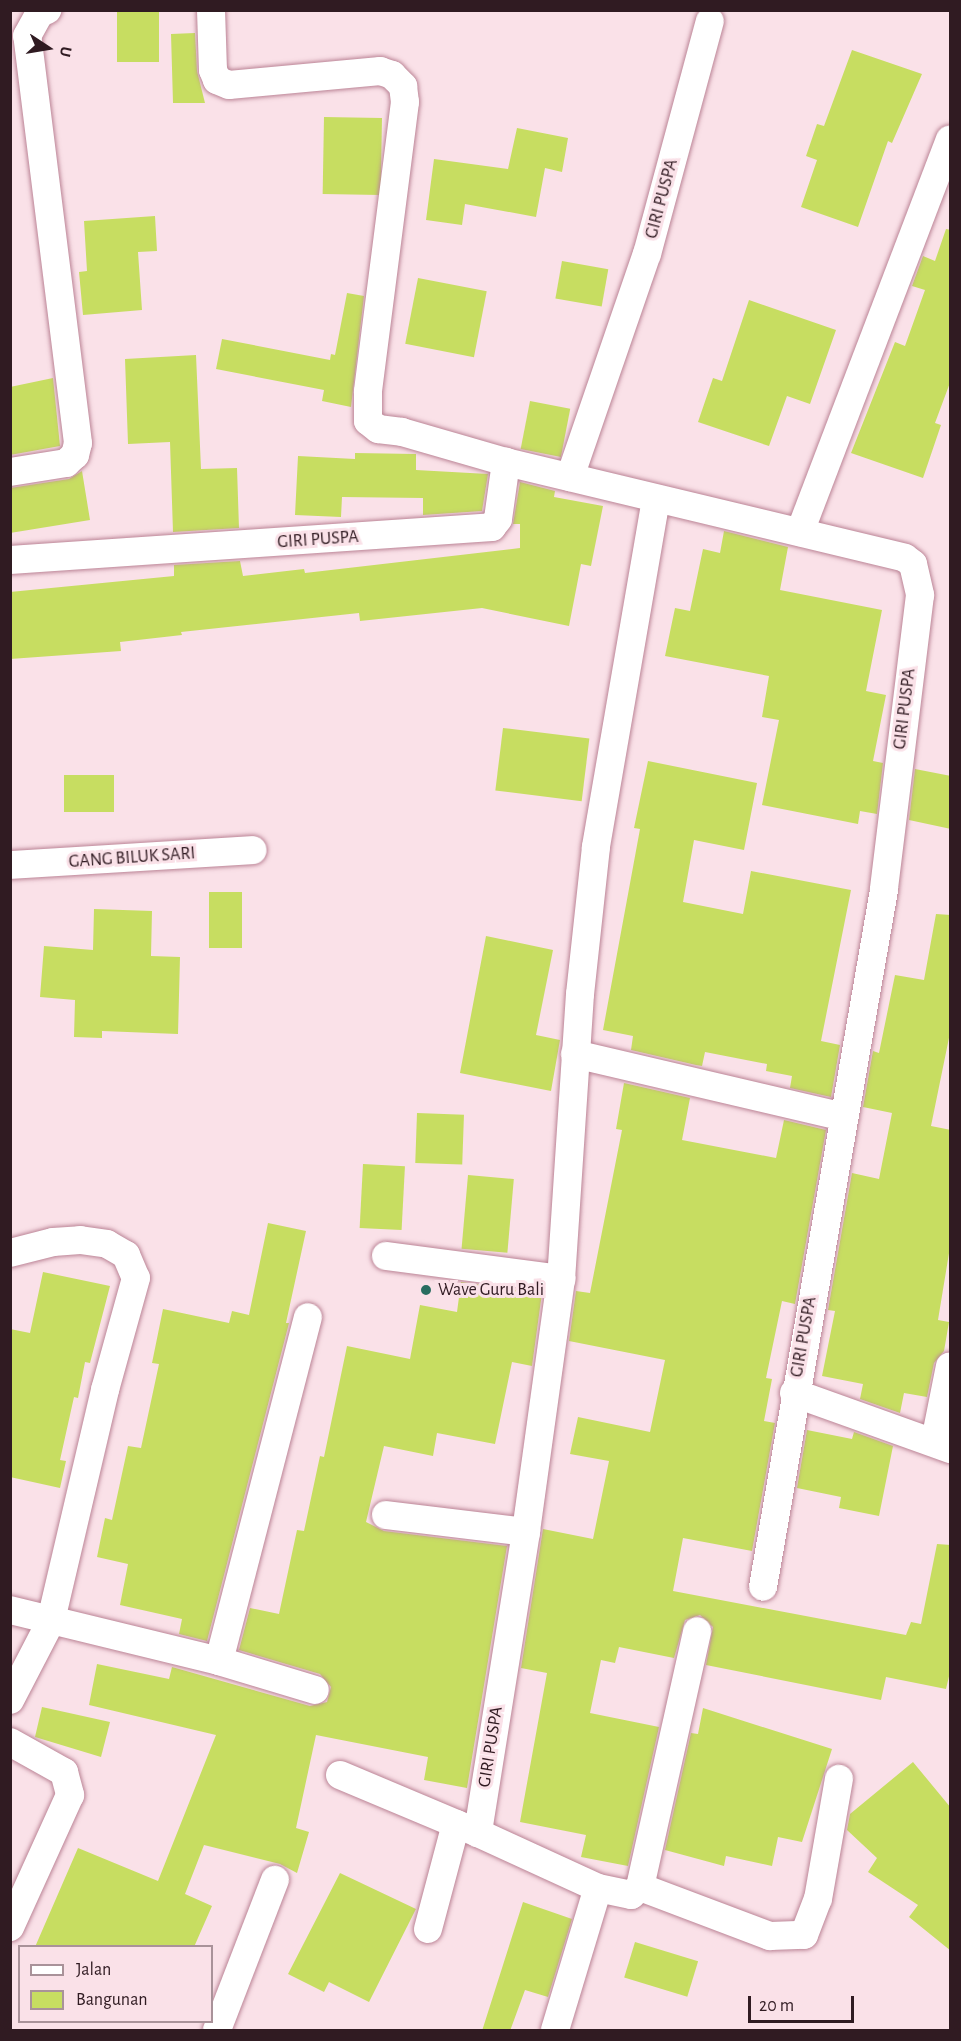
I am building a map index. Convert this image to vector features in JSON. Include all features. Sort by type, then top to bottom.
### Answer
[{"type":"street","points":[[10,472],[66,463],[75,455],[78,443],[27,36],[40,13],[47,10]]},
{"type":"street","points":[[211,10],[213,70],[218,80],[229,85],[380,71],[392,75],[403,86],[405,102],[368,392],[368,421],[378,429],[402,432],[506,462]]},
{"type":"street","name":"GIRI PUSPA","points":[[570,477],[647,254],[710,21]]},
{"type":"street","points":[[801,532],[951,140]]},
{"type":"street","name":"GIRI PUSPA","points":[[10,560],[492,527],[498,519],[506,462],[905,558],[913,564],[920,595],[884,890],[794,1393],[943,1445]]},
{"type":"street","name":"GIRI PUSPA","points":[[428,1929],[467,1828],[526,1532],[561,1280],[575,1054],[596,847],[656,499]]},
{"type":"street","name":"GANG BILUK SARI","points":[[10,866],[253,850]]},
{"type":"street","points":[[575,1054],[843,1117]]},
{"type":"street","points":[[10,1253],[53,1242],[80,1240],[107,1244],[126,1255],[136,1278],[105,1390],[51,1621],[10,1700]]},
{"type":"street","points":[[386,1256],[561,1280]]},
{"type":"street","points":[[219,1661],[308,1317]]},
{"type":"street","points":[[943,1445],[951,1366]]},
{"type":"street","points":[[763,1587],[794,1393]]},
{"type":"street","points":[[386,1515],[526,1532]]},
{"type":"street","points":[[10,1610],[219,1661],[315,1690]]},
{"type":"street","points":[[340,1775],[467,1828],[598,1888],[631,1895],[640,1887],[697,1631]]},
{"type":"street","points":[[10,1742],[64,1772],[70,1795],[10,1927]]},
{"type":"street","points":[[640,1887],[770,1936],[804,1935],[818,1899],[839,1779]]},
{"type":"street","points":[[216,2031],[275,1880]]},
{"type":"street","points":[[555,2031],[598,1888]]},
{"type":"building","points":[[117,10],[159,10],[159,62],[117,62]]},
{"type":"building","points":[[195,33],[197,71],[205,103],[173,103],[171,34]]},
{"type":"building","points":[[852,50],[922,74],[892,143],[888,141],[858,227],[801,207],[817,160],[806,156],[817,124],[824,126]]},
{"type":"building","points":[[324,117],[382,118],[381,195],[323,194]]},
{"type":"building","points":[[517,128],[568,138],[562,172],[545,168],[536,217],[465,204],[462,225],[426,220],[434,159],[508,169]]},
{"type":"building","points":[[155,216],[157,251],[138,252],[142,310],[83,315],[79,272],[87,271],[84,221]]},
{"type":"building","points":[[946,229],[951,230],[951,380],[935,423],[941,425],[923,478],[851,453],[895,342],[905,346],[925,290],[912,286],[923,256],[935,261]]},
{"type":"building","points":[[562,261],[608,269],[602,307],[555,298]]},
{"type":"building","points":[[418,278],[487,291],[474,357],[405,344]]},
{"type":"building","points":[[347,293],[364,296],[351,407],[322,401],[324,390],[216,369],[222,339],[330,360],[331,354],[335,355]]},
{"type":"building","points":[[749,300],[836,330],[810,404],[787,396],[769,446],[698,422],[713,378],[722,381]]},
{"type":"building","points":[[196,355],[201,469],[237,468],[239,528],[173,532],[170,442],[128,444],[125,359]]},
{"type":"building","points":[[53,378],[60,446],[10,455],[10,387]]},
{"type":"building","points":[[530,401],[570,409],[561,457],[521,449]]},
{"type":"building","points":[[355,453],[416,454],[416,470],[488,474],[482,511],[423,515],[423,498],[342,497],[341,517],[295,515],[298,456],[355,459]]},
{"type":"building","points":[[82,471],[90,520],[10,533],[10,488],[69,479]]},
{"type":"building","points":[[520,482],[555,491],[554,497],[603,506],[591,566],[581,564],[569,626],[482,608],[360,621],[359,613],[181,632],[182,635],[120,642],[121,651],[10,659],[10,592],[174,576],[174,565],[240,561],[243,576],[304,569],[305,573],[520,548],[520,524],[513,524]]},
{"type":"building","points":[[724,531],[788,547],[780,590],[882,610],[866,691],[886,695],[873,761],[883,763],[877,814],[860,811],[858,824],[762,805],[779,720],[762,717],[769,676],[665,656],[675,608],[690,611],[703,549],[720,553]]},
{"type":"building","points":[[503,728],[589,739],[582,801],[495,791]]},
{"type":"building","points":[[648,761],[757,783],[744,850],[694,840],[683,902],[743,914],[751,871],[851,890],[821,1041],[840,1045],[831,1097],[790,1088],[792,1076],[766,1071],[767,1064],[705,1052],[702,1066],[696,1065],[631,1050],[633,1036],[603,1030],[640,829],[634,828]]},
{"type":"building","points":[[915,769],[951,776],[951,829],[909,820]]},
{"type":"building","points":[[64,775],[114,775],[114,812],[64,812]]},
{"type":"building","points":[[209,892],[242,892],[242,948],[209,948]]},
{"type":"building","points":[[94,909],[152,911],[151,956],[180,957],[178,1034],[102,1031],[102,1038],[74,1037],[75,1000],[40,997],[44,946],[93,950]]},
{"type":"building","points":[[936,914],[951,915],[951,1028],[931,1126],[951,1130],[951,1241],[938,1320],[949,1322],[944,1351],[934,1363],[927,1397],[904,1393],[900,1413],[860,1399],[863,1384],[822,1376],[835,1311],[828,1310],[852,1173],[879,1179],[892,1113],[863,1107],[873,1051],[879,1053],[895,975],[924,980]]},
{"type":"building","points":[[486,936],[553,950],[536,1035],[560,1040],[551,1091],[460,1073]]},
{"type":"building","points":[[624,1083],[690,1098],[682,1140],[776,1158],[784,1120],[826,1130],[795,1304],[782,1301],[766,1378],[772,1379],[764,1421],[775,1423],[752,1551],[683,1538],[673,1591],[906,1635],[911,1622],[921,1624],[937,1544],[951,1545],[951,1668],[946,1689],[886,1677],[881,1700],[706,1665],[713,1627],[700,1615],[685,1620],[674,1658],[619,1647],[615,1663],[601,1660],[590,1713],[659,1727],[628,1866],[581,1857],[586,1835],[520,1822],[547,1673],[521,1668],[543,1529],[593,1539],[609,1461],[570,1454],[578,1417],[650,1432],[665,1360],[569,1341],[576,1291],[590,1293],[622,1130],[616,1129]]},
{"type":"building","points":[[417,1113],[464,1115],[462,1165],[415,1163]]},
{"type":"building","points":[[363,1164],[405,1166],[402,1230],[360,1228]]},
{"type":"building","points":[[468,1175],[514,1179],[507,1253],[462,1249]]},
{"type":"building","points":[[268,1223],[306,1231],[286,1323],[289,1323],[207,1641],[179,1634],[182,1619],[120,1605],[128,1564],[97,1557],[105,1518],[112,1520],[128,1446],[141,1448],[159,1364],[152,1363],[163,1309],[229,1323],[232,1311],[249,1315]]},
{"type":"building","points":[[43,1272],[110,1286],[90,1363],[85,1362],[78,1398],[74,1397],[60,1460],[66,1461],[60,1488],[10,1477],[10,1329],[30,1333]]},
{"type":"building","points":[[461,1282],[542,1293],[532,1366],[512,1362],[495,1444],[437,1433],[433,1456],[384,1446],[366,1522],[384,1531],[507,1546],[467,1788],[424,1780],[428,1757],[316,1735],[296,1828],[309,1832],[297,1873],[280,1864],[204,1845],[185,1894],[212,1906],[195,1945],[36,1945],[78,1848],[158,1881],[216,1735],[89,1705],[97,1664],[169,1679],[172,1667],[310,1706],[327,1702],[331,1687],[320,1674],[239,1650],[250,1608],[279,1614],[297,1530],[304,1531],[320,1456],[324,1457],[347,1346],[410,1359],[420,1305],[457,1312]]},
{"type":"building","points":[[807,1430],[852,1439],[854,1432],[893,1446],[879,1516],[839,1508],[841,1497],[797,1488]]},
{"type":"building","points":[[42,1707],[110,1722],[101,1757],[35,1737]]},
{"type":"building","points":[[703,1708],[832,1749],[802,1842],[778,1837],[772,1866],[726,1856],[724,1866],[665,1850],[691,1733],[698,1734]]},
{"type":"building","points":[[913,1762],[951,1808],[951,1951],[909,1917],[918,1905],[868,1872],[877,1858],[847,1830],[850,1814]]},
{"type":"building","points":[[340,1873],[416,1909],[369,2002],[329,1982],[324,1992],[288,1974]]},
{"type":"building","points":[[523,1902],[572,1919],[548,1997],[525,1990],[510,2031],[482,2031]]},
{"type":"building","points":[[635,1942],[698,1961],[687,1997],[624,1977]]},
{"type":"place","name":"Wave Guru Bali","points":[[426,1290]]}]
